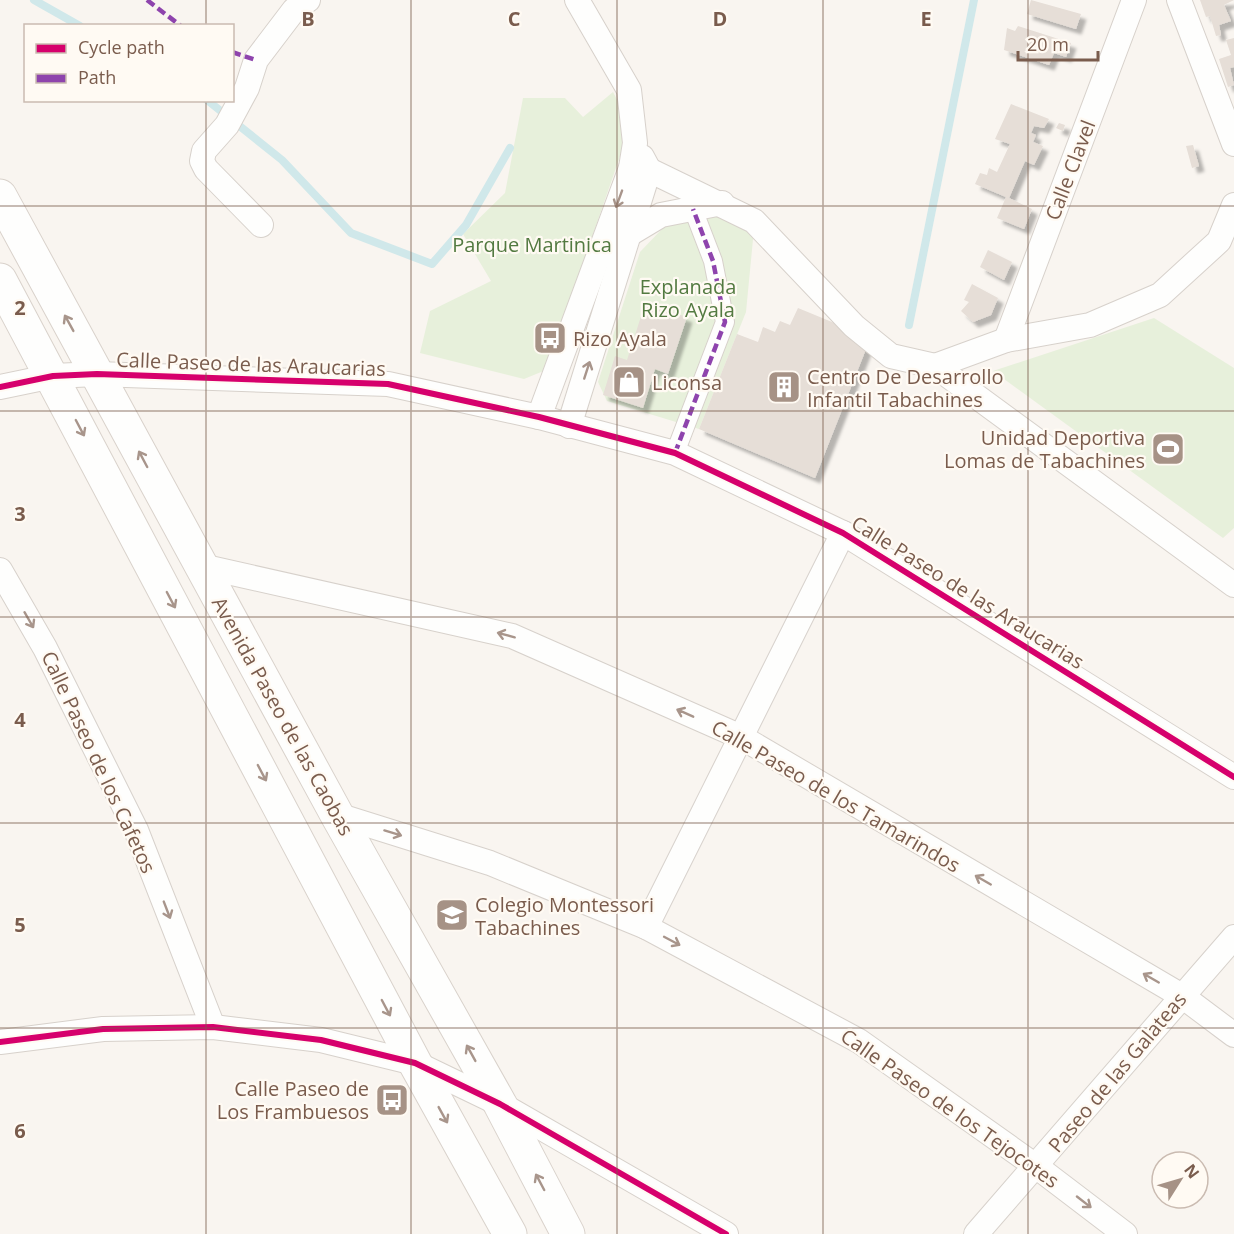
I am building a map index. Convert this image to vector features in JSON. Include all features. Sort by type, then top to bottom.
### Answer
[{"type":"main road","name":"Avenida Paseo de las Caobas","points":[[0,196],[337,815],[500,1104],[568,1234]]},
{"type":"main road","points":[[0,280],[53,376],[415,1064],[510,1234]]},
{"type":"street","points":[[261,225],[202,161],[204,151],[227,125],[247,88],[256,60],[294,10],[308,0]]},
{"type":"street","points":[[569,426],[631,233],[640,169],[629,90],[577,0]]},
{"type":"street","name":"Calle Clavel","points":[[1006,340],[1134,0]]},
{"type":"street","points":[[1179,0],[1234,144]]},
{"type":"street","points":[[640,169],[722,203],[754,220],[854,326],[891,356],[935,366],[1234,585]]},
{"type":"street","points":[[539,417],[640,169]]},
{"type":"street","points":[[631,233],[661,215],[722,203]]},
{"type":"street","points":[[935,366],[1006,340],[1090,325],[1160,295],[1219,241],[1234,206]]},
{"type":"street","points":[[675,453],[725,322],[713,261],[693,209]]},
{"type":"street","name":"Calle Paseo de las Araucarias","points":[[0,387],[53,376],[97,374],[388,384],[539,417],[675,453],[843,533],[1234,777]]},
{"type":"street","points":[[646,927],[843,533]]},
{"type":"street","name":"Calle Paseo de los Tamarindos","points":[[201,566],[512,636],[741,737],[1182,996],[1234,1035]]},
{"type":"street","name":"Calle Paseo de los Cafetos","points":[[0,570],[45,648],[136,830],[213,1027]]},
{"type":"street","name":"Calle Paseo de los Tejocotes","points":[[337,815],[490,863],[646,927],[859,1041],[1037,1167],[1125,1234]]},
{"type":"street","name":"Paseo de las Galateas","points":[[976,1234],[1037,1167],[1234,937]]},
{"type":"street","points":[[2,1036],[103,1029],[213,1027],[321,1040],[415,1064],[500,1104],[726,1234]]},
{"type":"green space","name":"Parque Martinica","points":[[613,92],[625,115],[626,139],[546,370],[524,379],[420,353],[430,311],[491,281],[463,234],[505,193],[523,98],[565,98],[583,117]]},
{"type":"green space","name":"Explanada Rizo Ayala","points":[[691,216],[720,216],[754,229],[746,312],[699,429],[607,401],[598,382],[640,252],[663,228]]},
{"type":"green space","name":"Unidad Deportiva Lomas de Tabachines","points":[[1154,318],[1234,368],[1234,528],[1223,538],[993,371]]},
{"type":"building","points":[[1031,0],[1081,14],[1076,29],[1027,14]]},
{"type":"building","points":[[1200,0],[1234,0],[1224,5],[1231,21],[1219,25],[1221,35],[1216,36],[1210,16],[1206,17]]},
{"type":"building","points":[[1018,26],[1071,43],[1066,57],[1054,53],[1049,65],[1004,50],[1007,28],[1015,31]]},
{"type":"building","points":[[1234,38],[1234,67],[1230,68],[1234,85],[1228,87],[1219,59],[1231,55],[1226,40]]},
{"type":"building","points":[[1011,104],[1049,119],[1044,128],[1034,126],[1031,133],[1036,135],[1033,142],[1043,146],[1034,165],[1025,161],[1009,198],[1032,209],[1024,229],[997,218],[1006,197],[975,184],[980,173],[987,175],[989,168],[997,172],[1010,144],[995,139]]},
{"type":"building","points":[[1059,123],[1065,125],[1063,131],[1056,128]]},
{"type":"building","points":[[1193,145],[1199,166],[1192,168],[1186,146]]},
{"type":"building","points":[[988,250],[1012,262],[1004,280],[980,267]]},
{"type":"building","points":[[972,284],[998,298],[991,315],[973,322],[961,311],[969,302],[964,300]]},
{"type":"building","points":[[645,304],[687,317],[668,374],[655,369],[643,408],[603,395],[615,356],[627,360]]},
{"type":"building","name":"Centro De Desarrollo Infantil Tabachines","points":[[798,308],[844,327],[868,344],[815,478],[699,429],[737,334],[758,342],[763,327],[775,332],[780,321],[790,325]]},
{"type":"waterway","points":[[34,0],[76,24]]},
{"type":"waterway","points":[[909,325],[974,0]]},
{"type":"waterway","points":[[210,102],[282,160],[351,233],[432,264],[466,225],[510,148]]},
{"type":"marked path","points":[[147,0],[178,24]]},
{"type":"marked path","points":[[234,53],[256,60]]},
{"type":"marked path","points":[[675,453],[725,322],[713,261],[693,209]]},
{"type":"cycle path","points":[[0,387],[53,376],[97,374],[388,384],[539,417],[675,453],[843,533],[1234,777]]},
{"type":"cycle path","points":[[0,1042],[103,1029],[213,1027],[321,1040],[415,1063],[500,1104],[726,1234]]},
{"type":"place","name":"Rizo Ayala","points":[[550,338]]},
{"type":"place","name":"Liconsa","points":[[629,382]]},
{"type":"place","name":"Centro De Desarrollo Infantil Tabachines","points":[[784,387]]},
{"type":"place","name":"Unidad Deportiva Lomas de Tabachines","points":[[1168,449]]},
{"type":"place","name":"Colegio Montessori Tabachines","points":[[452,915]]},
{"type":"place","name":"Calle Paseo de Los Frambuesos","points":[[392,1100]]}]
